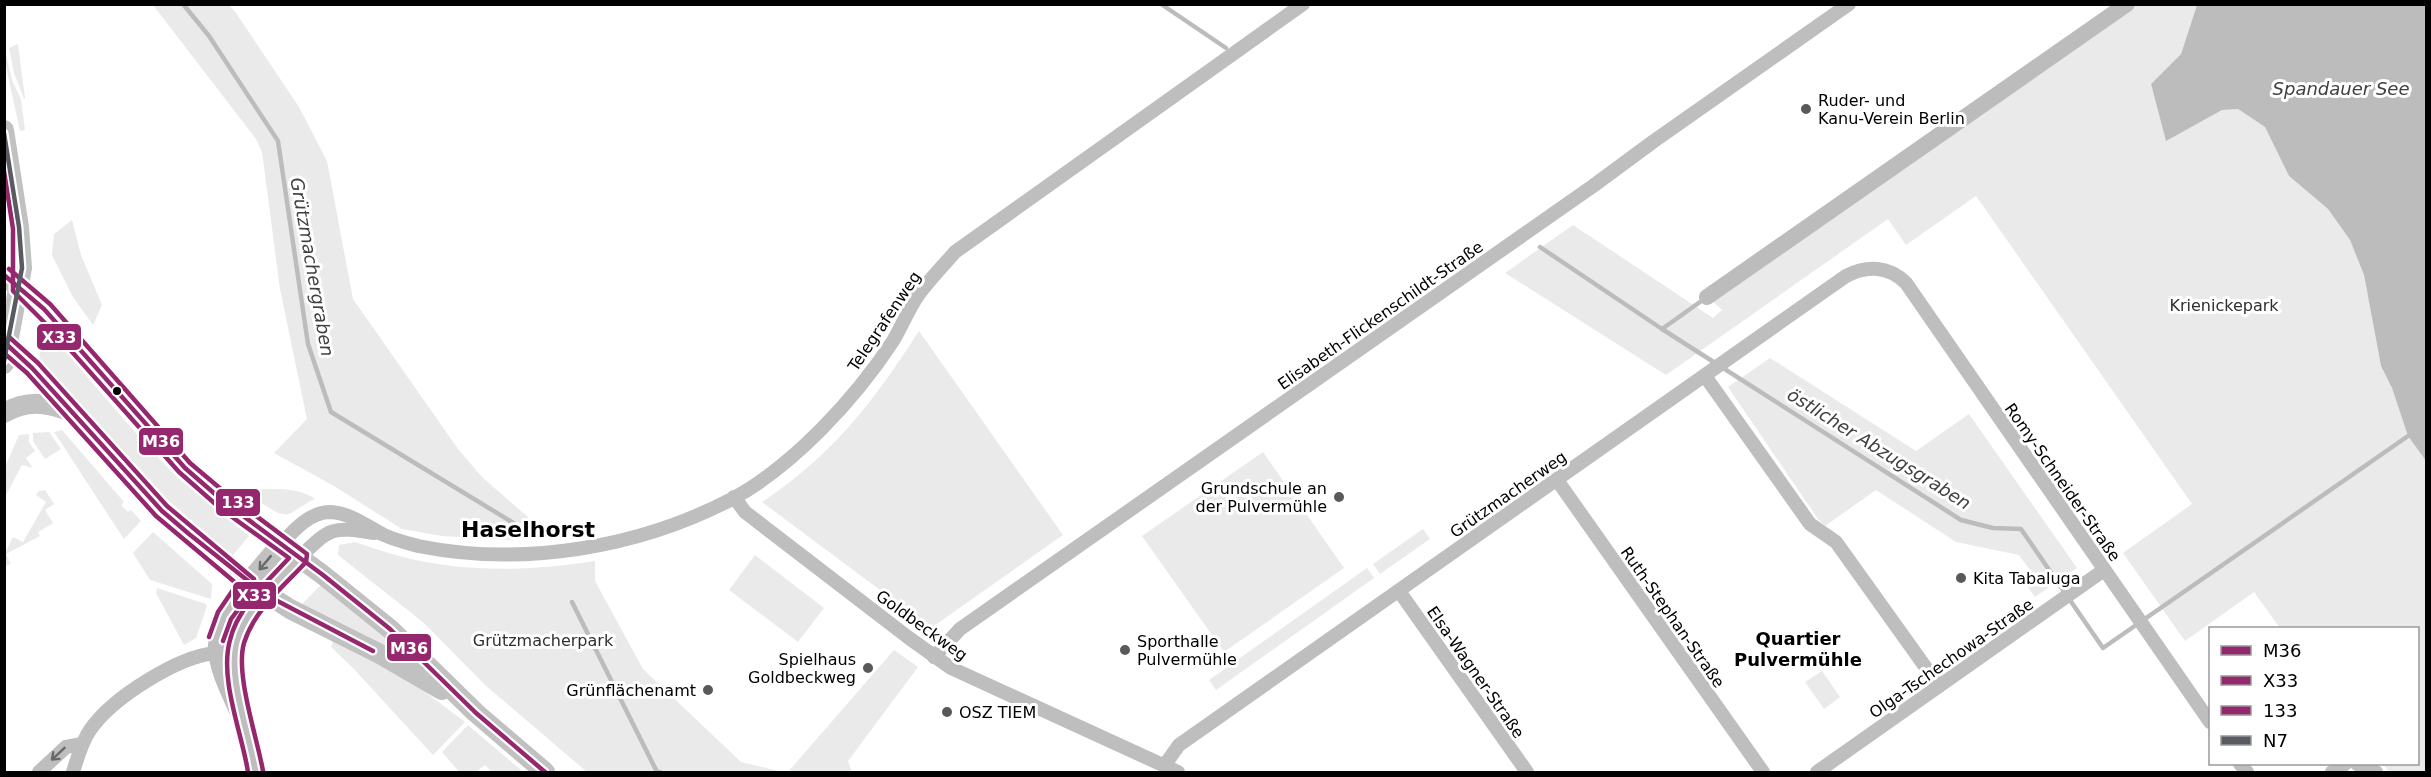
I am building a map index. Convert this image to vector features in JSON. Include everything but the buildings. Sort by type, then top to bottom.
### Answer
[{"type":"main road","points":[[4,130],[19,227],[22,268],[12,281],[6,350],[74,413],[162,511],[248,583],[266,595],[380,654],[468,705]]},
{"type":"main road","points":[[12,281],[67,334],[185,468],[223,501],[282,543],[390,629],[468,705],[545,772]]},
{"type":"main road","points":[[4,413],[28,404],[46,403],[74,413]]},
{"type":"main road","points":[[248,583],[282,543]]},
{"type":"main road","points":[[266,595],[300,557]]},
{"type":"street","name":"Telegrafenweg","points":[[300,557],[329,532],[338,529],[385,535],[420,546],[482,553],[525,554],[572,550],[628,539],[665,528],[734,497],[782,464],[845,405],[892,342],[919,294],[955,252],[1303,4]]},
{"type":"street","name":"Elisabeth-Flickenschildt-Straße","points":[[934,657],[960,629],[1547,219],[1848,4]]},
{"type":"street","name":"Grützmacherweg","points":[[1164,766],[1179,745],[1846,276],[1858,270],[1882,270]]},
{"type":"street","name":"Romy-Schneider-Straße","points":[[1882,270],[1899,276],[1906,283],[2209,719]]},
{"type":"street","points":[[1710,372],[1810,524],[1836,542],[1939,686]]},
{"type":"street","name":"Ruth-Stephan-Straße","points":[[1557,480],[1763,772]]},
{"type":"street","name":"Goldbeckweg","points":[[734,497],[745,512],[934,657],[962,674],[1178,772]]},
{"type":"street","name":"Telegrafenweg","points":[[282,543],[307,520],[317,514],[330,512],[353,517],[385,535]]},
{"type":"street","name":"Olga-Tschechowa-Straße","points":[[1817,772],[2104,570]]},
{"type":"street","points":[[248,583],[229,606],[221,621],[216,637],[215,653],[220,675],[248,736]]},
{"type":"street","name":"Elsa-Wagner-Straße","points":[[1399,591],[1527,772]]},
{"type":"street","points":[[256,772],[234,654],[236,642],[246,622],[266,595]]},
{"type":"street","points":[[73,772],[82,744],[103,713],[138,686],[199,655],[215,653]]},
{"type":"street","points":[[39,772],[66,747],[82,744]]},
{"type":"street","points":[[2359,765],[2376,772]]},
{"type":"green space","points":[[153,5],[229,5],[236,13],[299,107],[327,161],[353,299],[458,449],[482,477],[529,518],[539,537],[512,540],[442,536],[402,529],[334,486],[274,453],[307,419],[280,289],[262,152],[256,139]]},
{"type":"green space","name":"Krienickepark","points":[[2127,5],[2197,5],[2181,54],[2151,84],[2166,140],[2222,110],[2238,109],[2265,127],[2289,176],[2328,209],[2350,240],[2364,275],[2381,366],[2392,388],[2408,436],[2426,461],[2426,771],[2389,772],[2384,765],[2419,765],[2419,627],[2279,627],[2254,592],[2185,641],[2123,553],[2192,504],[1976,196],[1906,245],[1888,219],[1666,375],[1505,273],[1573,225],[1713,318],[1722,310],[1707,296]]},
{"type":"green space","points":[[18,44],[24,99],[14,73],[9,48]]},
{"type":"green space","points":[[5,50],[12,80],[21,99],[25,130],[20,131],[5,62]]},
{"type":"green space","points":[[72,220],[81,255],[102,305],[93,325],[73,297],[52,255],[54,234]]},
{"type":"green space","points":[[45,328],[147,446],[179,479],[249,536],[232,556],[168,500],[39,358]]},
{"type":"green space","points":[[919,331],[1063,535],[931,628],[762,502],[788,484],[831,446],[868,404]]},
{"type":"green space","points":[[1770,358],[1916,451],[1969,414],[2077,568],[2035,597],[2028,587],[2037,580],[2019,555],[1956,542],[1876,490],[1825,526],[1728,387]]},
{"type":"green space","points":[[62,430],[124,502],[121,505],[128,512],[131,510],[141,521],[124,539],[54,432]]},
{"type":"green space","points":[[49,432],[61,449],[45,459],[33,441],[33,433]]},
{"type":"green space","points":[[29,434],[29,442],[35,451],[26,458],[33,468],[22,465],[5,497],[5,467],[19,435]]},
{"type":"green space","points":[[1263,452],[1344,568],[1224,652],[1142,536]]},
{"type":"green space","points":[[45,490],[54,504],[45,510],[53,523],[38,532],[40,536],[6,554],[11,564],[5,566],[5,553],[13,537],[23,542],[46,502],[36,495],[39,491]]},
{"type":"green space","points":[[292,490],[315,499],[289,514],[284,514],[273,510],[245,491]]},
{"type":"green space","points":[[1423,529],[1430,539],[1380,574],[1373,564]]},
{"type":"green space","points":[[153,532],[212,584],[211,599],[150,580],[133,553]]},
{"type":"green space","name":"Grützmacherpark","points":[[355,542],[427,562],[475,568],[548,567],[595,561],[595,581],[643,669],[741,762],[783,772],[587,772],[485,685],[424,623],[338,555],[339,545]]},
{"type":"green space","points":[[755,555],[824,608],[798,642],[729,590]]},
{"type":"green space","points":[[1367,568],[1374,578],[1216,690],[1209,680]]},
{"type":"green space","points":[[322,584],[424,668],[301,605]]},
{"type":"green space","points":[[157,588],[206,604],[196,638],[184,645],[156,593]]},
{"type":"green space","points":[[334,639],[417,686],[465,722],[433,755],[331,647]]},
{"type":"green space","points":[[894,650],[918,667],[848,761],[852,772],[788,772]]},
{"type":"green space","points":[[1822,671],[1840,697],[1824,709],[1805,682]]},
{"type":"green space","points":[[468,725],[523,772],[492,772],[485,765],[476,772],[459,772],[442,752]]},
{"type":"water","name":"Spandauer See","points":[[2197,5],[2426,5],[2426,461],[2408,436],[2392,388],[2381,366],[2364,275],[2350,240],[2328,209],[2289,176],[2265,127],[2238,109],[2222,110],[2166,141],[2151,84],[2181,54]]},
{"type":"waterway","name":"Grützmachergraben","points":[[183,4],[209,36],[278,141],[308,344],[331,412],[520,527]]},
{"type":"waterway","name":"östlicher Abzugsgraben","points":[[1161,4],[1226,48]]},
{"type":"waterway","points":[[1707,297],[2127,4]]},
{"type":"waterway","name":"östlicher Abzugsgraben","points":[[1540,247],[1662,329],[1961,520],[1993,528],[2021,529],[2103,648],[2408,436]]},
{"type":"waterway","points":[[1662,329],[1707,297]]},
{"type":"waterway","name":"Grützmachergraben","points":[[572,602],[657,772],[660,772]]},
{"type":"transit line","name":"N7","points":[[4,133],[19,227],[22,268],[4,361]]},
{"type":"transit line","name":"X33","points":[[4,171],[13,229],[13,291],[57,335],[179,472],[221,509],[289,558],[246,606],[234,628],[227,655],[229,689],[248,772]]},
{"type":"transit line","name":"133","points":[[9,269],[50,304],[190,463],[228,495],[307,554],[306,562],[262,609],[244,643],[242,656],[244,688],[263,771]]},
{"type":"transit line","name":"M36","points":[[4,275],[44,309],[185,468],[223,501],[323,575],[390,629],[476,713],[545,772]]},
{"type":"transit line","name":"133","points":[[9,337],[38,363],[167,506],[254,579],[255,587],[231,619],[223,641]]},
{"type":"transit line","name":"M36","points":[[4,342],[32,368],[162,511],[189,534],[266,595],[373,651]]},
{"type":"transit line","name":"X33","points":[[4,353],[27,373],[156,516],[237,584],[218,612],[209,637]]},
{"type":"place","name":"Ruder- und Kanu-Verein Berlin","points":[[1806,109]]},
{"type":"place","name":"Grundschule an der Pulvermühle","points":[[1339,497]]},
{"type":"place","name":"Kita Tabaluga","points":[[1961,578]]},
{"type":"place","name":"Sporthalle Pulvermühle","points":[[1125,650]]},
{"type":"place","name":"Spielhaus Goldbeckweg","points":[[868,668]]},
{"type":"place","name":"Grünflächenamt","points":[[708,690]]},
{"type":"place","name":"OSZ TIEM","points":[[947,712]]},
{"type":"district","name":"Haselhorst","points":[[528,529]]},
{"type":"district","name":"Quartier Pulvermühle","points":[[1798,649]]}]
